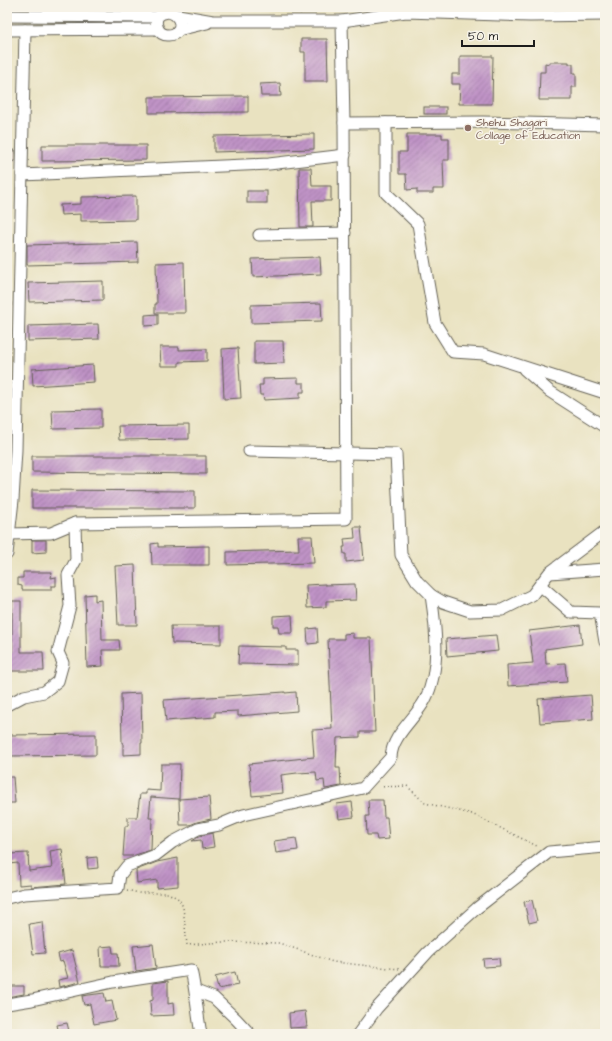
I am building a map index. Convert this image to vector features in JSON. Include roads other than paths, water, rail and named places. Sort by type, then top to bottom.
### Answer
[{"type":"street","points":[[163,12],[155,23],[157,29],[161,33],[167,35],[174,34],[178,30],[213,21]]},
{"type":"street","points":[[7,16],[172,12],[178,15],[213,21],[342,21],[406,12],[530,16],[605,15]]},
{"type":"street","points":[[178,15],[180,21],[178,30]]},
{"type":"street","points":[[9,534],[51,533],[76,523],[346,518],[345,155],[342,21]]},
{"type":"street","points":[[7,30],[157,29]]},
{"type":"street","points":[[7,554],[13,500],[16,450],[25,30]]},
{"type":"street","points":[[344,123],[482,122],[605,125]]},
{"type":"street","points":[[386,123],[386,193],[418,224],[435,324],[453,352],[484,354],[605,393]]},
{"type":"street","points":[[22,175],[269,164],[345,155]]},
{"type":"street","points":[[259,236],[345,233]]},
{"type":"street","points":[[521,366],[549,391],[605,427]]},
{"type":"street","points":[[250,451],[396,454],[401,555],[416,581],[431,595],[443,602],[470,611],[502,610],[532,595],[549,573],[605,531]]},
{"type":"street","points":[[7,705],[24,696],[44,692],[58,681],[63,663],[58,652],[70,606],[68,575],[76,560],[76,523]]},
{"type":"street","points":[[549,573],[605,569]]},
{"type":"street","points":[[540,585],[571,612],[600,612],[605,642]]},
{"type":"street","points":[[7,898],[24,894],[118,888],[120,875],[127,866],[156,855],[173,842],[198,829],[220,825],[244,815],[363,788],[391,757],[391,753],[398,738],[425,701],[429,691],[434,672],[436,654],[431,595]]},
{"type":"street","points":[[358,1034],[377,1008],[428,952],[477,908],[550,852],[605,847]]},
{"type":"street","points":[[7,1004],[113,982],[191,970],[196,991],[196,1004],[201,1034]]},
{"type":"street","points":[[196,991],[214,998],[250,1034]]},
{"type":"place","name":"Shehu Shagari Collage of Education","points":[[468,128]]}]
